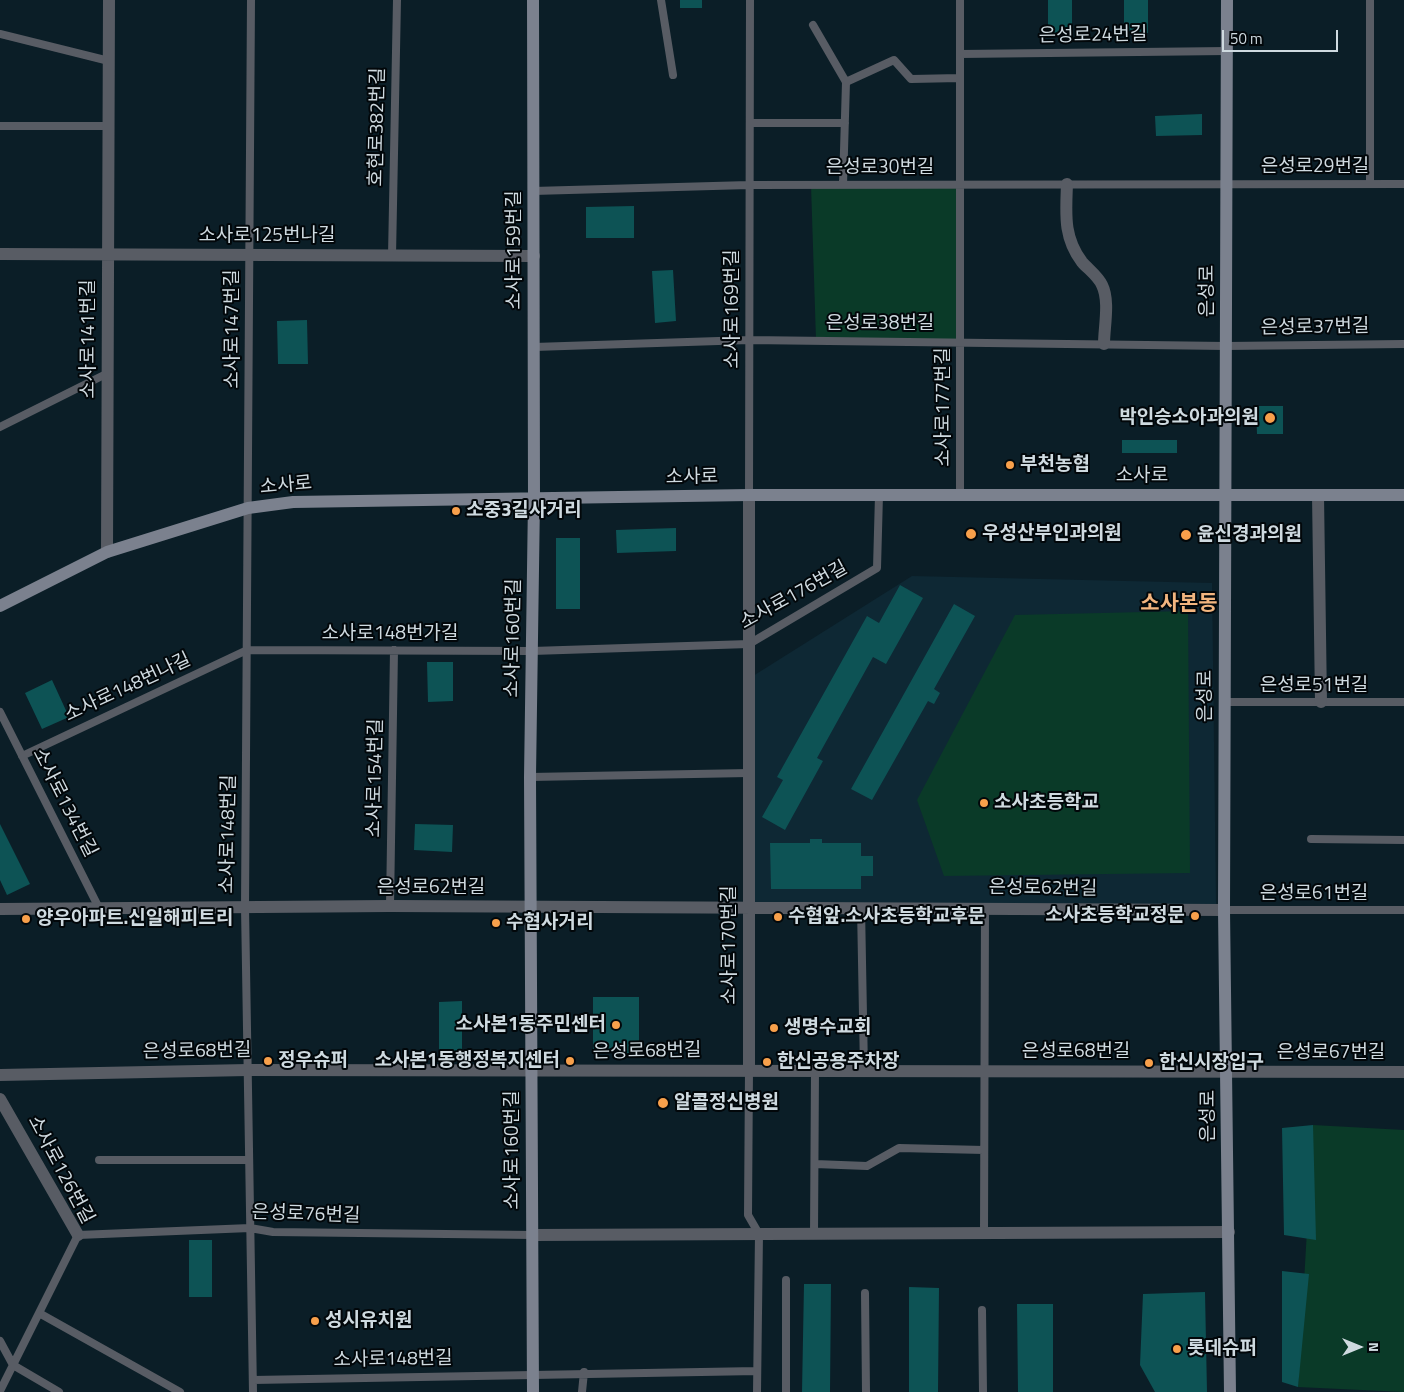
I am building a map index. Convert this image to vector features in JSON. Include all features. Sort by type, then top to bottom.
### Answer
[{"type":"street","name":"소사로141번길","points":[[107,552],[110,0]]},
{"type":"street","name":"소사로159번길","points":[[533,0],[534,500]]},
{"type":"street","name":"은성로","points":[[1227,0],[1224,910],[1230,1392]]},
{"type":"street","points":[[1067,184],[1065,222],[1067,235],[1081,260],[1102,285],[1104,293],[1104,344]]},
{"type":"street","name":"소사로125번나길","points":[[0,254],[534,256]]},
{"type":"street","name":"소사로","points":[[0,606],[107,552],[248,508],[293,502],[534,500],[748,495],[1404,495]]},
{"type":"street","name":"소사로170번길","points":[[748,495],[748,1070]]},
{"type":"street","points":[[1318,495],[1321,702]]},
{"type":"street","name":"소사로160번길","points":[[533,1392],[530,777],[534,500]]},
{"type":"street","name":"은성로62번길","points":[[0,909],[390,906],[531,908],[985,907],[1224,910]]},
{"type":"street","name":"은성로68번길","points":[[0,1075],[248,1070],[1227,1072]]},
{"type":"street","name":"은성로67번길","points":[[1227,1072],[1404,1072]]},
{"type":"street","name":"소사로126번길","points":[[0,1099],[78,1235]]},
{"type":"street","points":[[532,1235],[1229,1232]]},
{"type":"lane","name":"소사로147번길","points":[[248,508],[251,0]]},
{"type":"lane","name":"호현로382번길","points":[[392,256],[397,0]]},
{"type":"lane","points":[[661,0],[673,74]]},
{"type":"lane","name":"소사로169번길","points":[[748,495],[750,0]]},
{"type":"lane","name":"소사로177번길","points":[[960,0],[960,495]]},
{"type":"lane","points":[[1370,0],[1370,184]]},
{"type":"lane","points":[[813,25],[846,82],[843,185]]},
{"type":"lane","points":[[0,34],[109,61]]},
{"type":"lane","name":"은성로24번길","points":[[960,54],[1227,51]]},
{"type":"lane","points":[[846,82],[894,60],[911,79],[960,78]]},
{"type":"lane","points":[[750,123],[845,123]]},
{"type":"lane","points":[[0,126],[109,126]]},
{"type":"lane","name":"은성로30번길","points":[[533,190],[749,185],[1227,183]]},
{"type":"lane","name":"은성로29번길","points":[[1227,183],[1404,184]]},
{"type":"lane","name":"은성로38번길","points":[[534,347],[749,340],[960,341],[1226,346]]},
{"type":"lane","name":"은성로37번길","points":[[1226,346],[1404,344]]},
{"type":"lane","points":[[0,427],[108,373]]},
{"type":"lane","name":"소사로176번길","points":[[532,651],[749,644],[877,568],[879,495]]},
{"type":"lane","name":"소사로148번길","points":[[248,508],[245,907],[253,1392]]},
{"type":"lane","name":"소사로148번가길","points":[[247,650],[532,651]]},
{"type":"lane","name":"소사로148번나길","points":[[22,756],[247,650]]},
{"type":"lane","name":"소사로154번길","points":[[390,906],[394,650]]},
{"type":"lane","name":"은성로51번길","points":[[1225,702],[1404,702]]},
{"type":"lane","name":"소사로134번길","points":[[0,712],[99,908]]},
{"type":"lane","points":[[530,777],[749,773]]},
{"type":"lane","points":[[1311,839],[1404,840]]},
{"type":"lane","points":[[861,907],[864,1070]]},
{"type":"lane","points":[[984,1233],[985,907]]},
{"type":"lane","name":"은성로61번길","points":[[1224,910],[1404,910]]},
{"type":"lane","name":"소사로170번길","points":[[748,1070],[748,1215],[759,1234],[757,1392]]},
{"type":"lane","points":[[814,1234],[815,1070]]},
{"type":"lane","points":[[815,1164],[867,1166],[899,1148],[984,1150]]},
{"type":"lane","points":[[99,1160],[249,1160]]},
{"type":"lane","name":"은성로76번길","points":[[78,1235],[250,1228],[273,1232],[532,1235]]},
{"type":"lane","name":"소사로126번길","points":[[0,1391],[78,1235]]},
{"type":"lane","points":[[786,1280],[786,1392]]},
{"type":"lane","points":[[865,1294],[866,1392]]},
{"type":"lane","points":[[982,1310],[983,1392]]},
{"type":"lane","points":[[39,1313],[180,1392]]},
{"type":"lane","points":[[0,1340],[13,1365],[59,1392]]},
{"type":"lane","points":[[533,1373],[757,1371]]},
{"type":"lane","points":[[582,1392],[584,1372]]},
{"type":"lane","name":"소사로148번길","points":[[253,1380],[533,1373]]},
{"type":"shaded area","name":"소사초등학교","points":[[912,576],[1212,583],[1216,904],[754,903],[753,676]]},
{"type":"green space","points":[[960,184],[960,341],[816,340],[811,185]]},
{"type":"green space","points":[[1188,611],[1190,873],[944,876],[917,800],[1015,615]]},
{"type":"green space","points":[[1313,1125],[1404,1130],[1404,1392],[1298,1387]]},
{"type":"building","points":[[680,0],[702,0],[702,8],[680,8]]},
{"type":"building","points":[[1048,0],[1072,0],[1072,36],[1048,36]]},
{"type":"building","points":[[1124,0],[1148,0],[1148,33],[1124,32]]},
{"type":"building","points":[[1202,114],[1202,135],[1156,136],[1155,116]]},
{"type":"building","points":[[634,206],[634,238],[586,238],[586,207]]},
{"type":"building","points":[[673,270],[676,321],[655,323],[652,271]]},
{"type":"building","points":[[307,320],[308,364],[278,364],[277,321]]},
{"type":"building","points":[[1256,406],[1283,406],[1283,434],[1257,434]]},
{"type":"building","points":[[1122,440],[1177,440],[1177,453],[1122,453]]},
{"type":"building","points":[[676,528],[676,551],[617,553],[616,530]]},
{"type":"building","points":[[556,538],[580,538],[580,609],[556,609]]},
{"type":"building","points":[[900,585],[923,598],[886,664],[873,657],[817,758],[823,761],[785,830],[762,817],[783,780],[777,777],[867,616],[879,623]]},
{"type":"building","points":[[954,604],[975,616],[934,689],[940,693],[934,704],[928,701],[872,800],[851,789]]},
{"type":"building","points":[[427,662],[453,662],[453,701],[428,702]]},
{"type":"building","points":[[52,680],[69,717],[42,729],[25,693]]},
{"type":"building","points":[[0,824],[30,884],[7,895],[0,880]]},
{"type":"building","points":[[415,824],[453,825],[452,852],[414,850]]},
{"type":"building","points":[[810,839],[822,839],[822,843],[861,843],[861,856],[873,856],[873,876],[861,876],[861,889],[771,889],[770,843],[810,843]]},
{"type":"building","name":"소사본1동주민센터","points":[[593,997],[639,997],[639,1053],[593,1053]]},
{"type":"building","points":[[462,1001],[462,1055],[439,1055],[439,1002]]},
{"type":"building","points":[[1313,1125],[1316,1240],[1284,1235],[1282,1128]]},
{"type":"building","points":[[189,1240],[212,1240],[212,1297],[189,1297]]},
{"type":"building","points":[[1282,1271],[1309,1274],[1298,1387],[1282,1382]]},
{"type":"building","points":[[804,1284],[831,1284],[830,1392],[802,1392]]},
{"type":"building","points":[[909,1287],[939,1288],[938,1392],[909,1392]]},
{"type":"building","points":[[1205,1292],[1207,1392],[1155,1392],[1140,1365],[1143,1294]]},
{"type":"building","points":[[1017,1304],[1053,1304],[1053,1392],[1018,1392]]},
{"type":"place","name":"박인승소아과의원","points":[[1270,418]]},
{"type":"place","name":"부천농협","points":[[1010,465]]},
{"type":"place","name":"소중3길사거리","points":[[456,511]]},
{"type":"place","name":"우성산부인과의원","points":[[971,534]]},
{"type":"place","name":"윤신경과의원","points":[[1186,535]]},
{"type":"place","name":"소사초등학교","points":[[984,803]]},
{"type":"place","name":"소사초등학교정문","points":[[1195,916]]},
{"type":"place","name":"수협앞.소사초등학교후문","points":[[778,917]]},
{"type":"place","name":"양우아파트.신일해피트리","points":[[26,919]]},
{"type":"place","name":"수협사거리","points":[[496,923]]},
{"type":"place","name":"소사본1동주민센터","points":[[616,1025]]},
{"type":"place","name":"생명수교회","points":[[774,1028]]},
{"type":"place","name":"정우슈퍼","points":[[268,1061]]},
{"type":"place","name":"소사본1동행정복지센터","points":[[570,1061]]},
{"type":"place","name":"한신공용주차장","points":[[767,1062]]},
{"type":"place","name":"한신시장입구","points":[[1149,1063]]},
{"type":"place","name":"알콜정신병원","points":[[663,1103]]},
{"type":"place","name":"성시유치원","points":[[315,1321]]},
{"type":"place","name":"롯데슈퍼","points":[[1177,1349]]},
{"type":"district","name":"소사본동","points":[[1179,605]]}]
